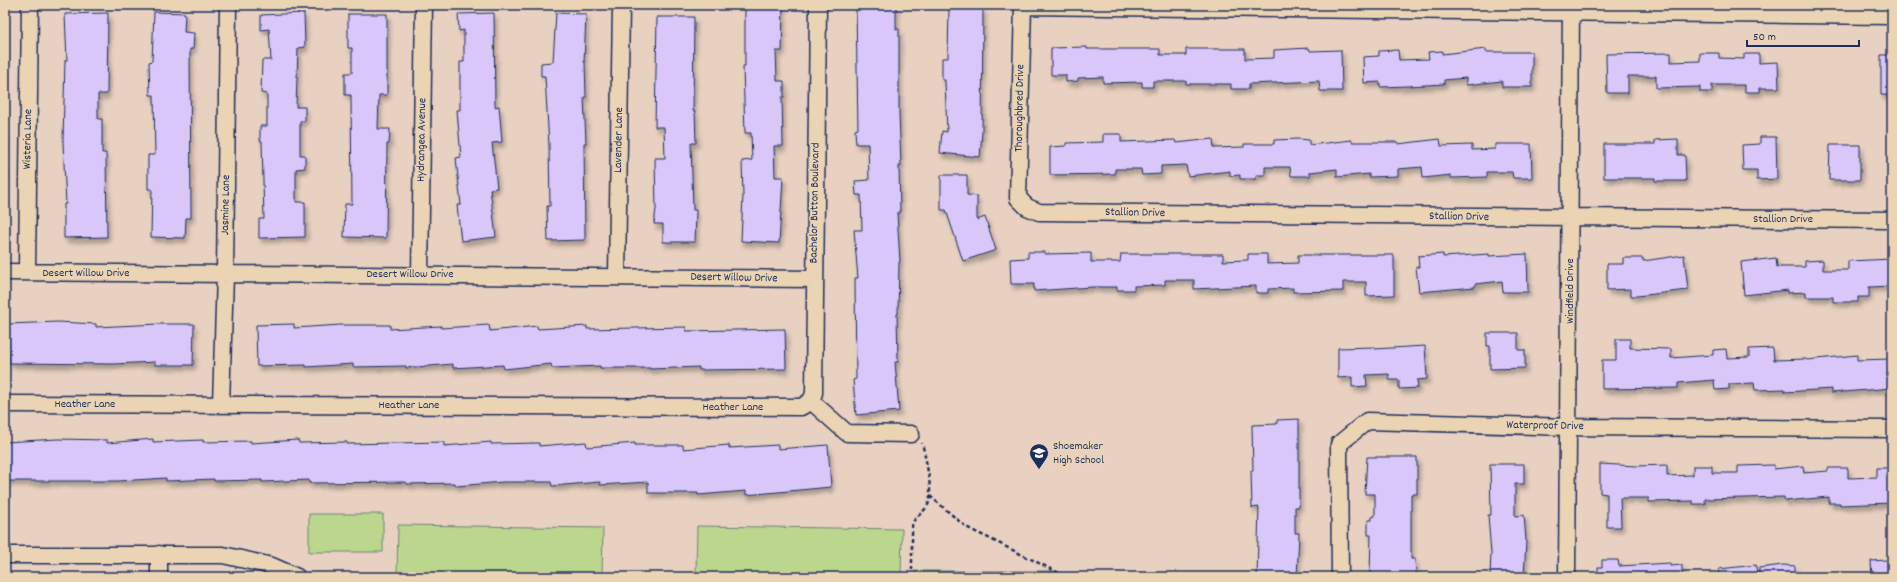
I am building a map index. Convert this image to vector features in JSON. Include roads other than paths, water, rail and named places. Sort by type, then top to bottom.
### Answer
[{"type":"street","name":"Wisteria Lane","points":[[27,272],[30,5]]},
{"type":"street","name":"Jasmine Lane","points":[[221,404],[225,274],[228,5]]},
{"type":"street","name":"Hydrangea Avenue","points":[[420,274],[424,5]]},
{"type":"street","name":"Lavender Lane","points":[[617,276],[621,5]]},
{"type":"street","name":"Bachelor Button Boulevard","points":[[811,401],[814,393],[818,5]]},
{"type":"street","points":[[1022,6],[1571,9],[1892,16]]},
{"type":"street","name":"Thoroughbred Drive","points":[[1022,6],[1018,198],[1027,207]]},
{"type":"street","name":"Windfield Drive","points":[[1567,577],[1571,218],[1571,9]]},
{"type":"street","name":"Stallion Drive","points":[[1027,207],[1039,212],[1892,220]]},
{"type":"street","name":"Desert Willow Drive","points":[[5,272],[420,274],[814,279]]},
{"type":"street","points":[[811,401],[848,433],[911,434]]},
{"type":"street","name":"Heather Lane","points":[[5,404],[801,408],[811,401]]},
{"type":"street","name":"Waterproof Drive","points":[[1340,577],[1339,444],[1367,421],[1569,427],[1892,429]]},
{"type":"street","points":[[158,554],[158,577]]},
{"type":"street","points":[[5,555],[223,555],[272,566],[297,577]]},
{"type":"place","name":"Shoemaker High School","points":[[1039,470]]}]
